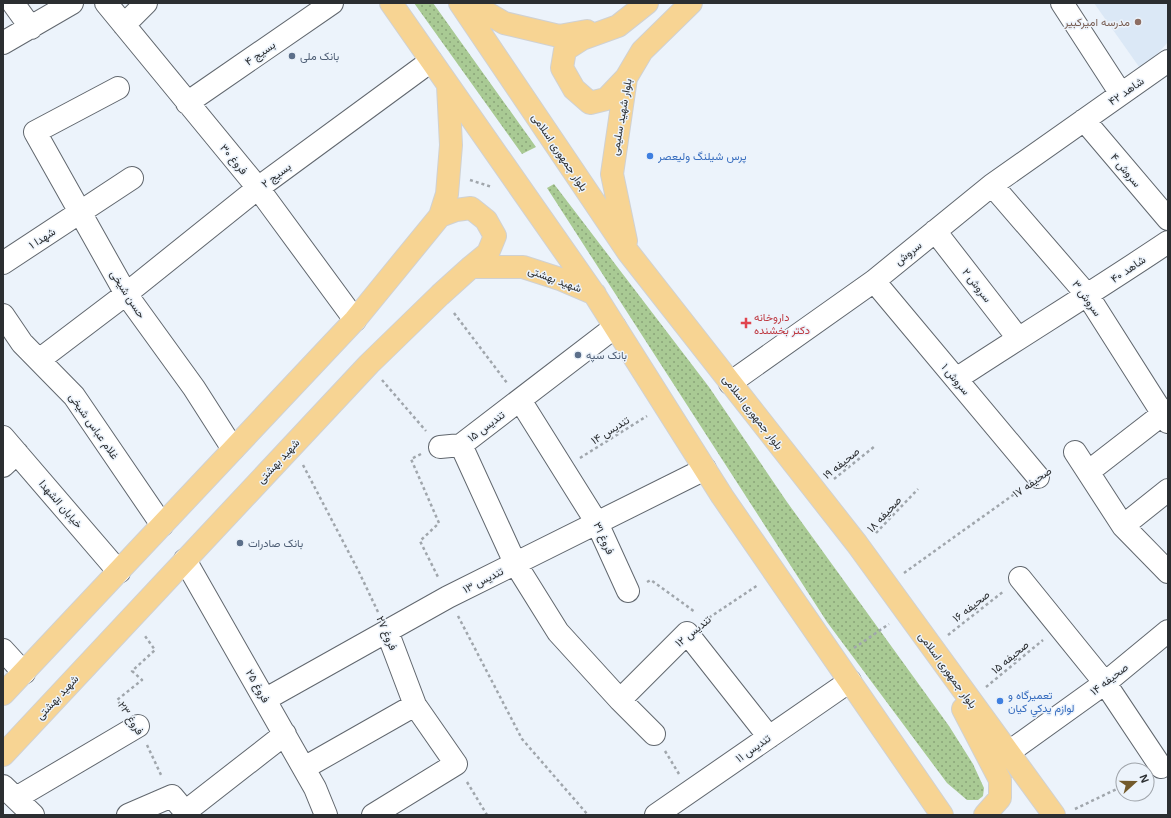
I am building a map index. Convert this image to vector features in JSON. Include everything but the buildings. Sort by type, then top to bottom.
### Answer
[{"type":"main road","points":[[391,3],[595,294],[705,469],[776,575],[943,812]]},
{"type":"main road","name":"بلوار جمهوری اسلامی","points":[[460,3],[628,252],[861,550],[1009,752],[1062,813]]},
{"type":"main road","points":[[470,3],[504,23],[559,36],[618,26]]},
{"type":"main road","points":[[626,78],[606,99],[590,103],[574,89],[562,68],[565,50],[582,39],[618,26],[647,3]]},
{"type":"main road","name":"بلوار شهید سلیمی","points":[[628,252],[612,174],[626,78],[642,51],[691,3]]},
{"type":"main road","points":[[3,694],[355,320],[440,216],[447,194],[451,144],[448,86]]},
{"type":"main road","points":[[440,216],[456,210],[471,208],[486,220],[495,236],[488,253],[471,267]]},
{"type":"main road","name":"شهید بهشتی","points":[[3,755],[369,364],[471,267],[523,267],[560,279],[595,294]]},
{"type":"main road","points":[[930,644],[1000,780],[1000,798],[985,815]]},
{"type":"street","points":[[13,3],[31,28]]},
{"type":"street","points":[[3,43],[72,3]]},
{"type":"street","name":"فروغ ۳۰","points":[[106,3],[258,188],[355,320]]},
{"type":"street","points":[[124,25],[146,3]]},
{"type":"street","name":"بسیج ۴","points":[[187,103],[332,3]]},
{"type":"street","points":[[1062,3],[1121,94]]},
{"type":"street","name":"بسیج ۲","points":[[39,360],[126,294],[258,188],[431,61]]},
{"type":"street","name":"شاهد ۴۲","points":[[1084,120],[1167,63]]},
{"type":"street","name":"حسن شیخی","points":[[118,88],[35,132],[126,294],[194,388],[233,449]]},
{"type":"street","name":"سروش","points":[[730,382],[874,281],[992,186],[1084,120]]},
{"type":"street","name":"سروش ۴","points":[[1084,120],[1168,219]]},
{"type":"street","name":"شهدا ۱","points":[[3,263],[132,178]]},
{"type":"street","name":"سروش ۳","points":[[992,186],[1088,296],[1166,415]]},
{"type":"street","name":"سروش ۲","points":[[935,231],[1018,338]]},
{"type":"street","name":"شاهد ۴۰","points":[[956,379],[1018,338],[1088,296],[1168,242]]},
{"type":"street","name":"سروش ۱","points":[[874,281],[1038,477]]},
{"type":"street","name":"غلام عباس شیخی","points":[[3,315],[22,343],[74,396],[162,525]]},
{"type":"street","name":"تندیس ۱۵","points":[[615,327],[461,445],[515,563],[558,632],[620,700],[654,734]]},
{"type":"street","name":"فروغ ۳۱","points":[[520,400],[597,523],[628,591]]},
{"type":"street","points":[[1088,472],[1166,415]]},
{"type":"street","name":"خیابان الشهدا","points":[[3,437],[10,460],[119,572]]},
{"type":"street","points":[[440,447],[461,445]]},
{"type":"street","points":[[1075,452],[1123,526],[1168,572]]},
{"type":"street","name":"تندیس ۱۳","points":[[266,699],[387,631],[515,563],[705,469]]},
{"type":"street","points":[[1123,526],[1168,490]]},
{"type":"street","name":"فروغ ۲۵","points":[[186,560],[315,788],[323,814]]},
{"type":"street","points":[[1020,578],[1105,684],[1161,767]]},
{"type":"street","name":"فروغ ۲۷","points":[[387,631],[415,705],[456,764]]},
{"type":"street","name":"صحیفه ۱۴","points":[[1009,752],[1105,684],[1168,631]]},
{"type":"street","points":[[687,633],[769,737]]},
{"type":"street","name":"تندیس ۱۲","points":[[620,700],[687,633]]},
{"type":"street","points":[[3,650],[24,673]]},
{"type":"street","name":"تندیس ۱۱","points":[[656,815],[850,681]]},
{"type":"street","points":[[304,768],[415,705]]},
{"type":"street","points":[[33,815],[9,792],[138,726]]},
{"type":"street","points":[[128,815],[182,808],[285,734]]},
{"type":"street","points":[[373,815],[456,764]]},
{"type":"path","points":[[440,295],[520,400]]},
{"type":"path","name":"تندیس ۱۴","points":[[563,468],[665,405]]},
{"type":"path","name":"فروغ ۲۷","points":[[293,446],[359,572],[387,631]]},
{"type":"path","name":"صحیفه ۱۹","points":[[817,493],[875,446]]},
{"type":"path","name":"صحیفه ۱۷","points":[[887,585],[1038,477]]},
{"type":"path","name":"صحیفه ۱۸","points":[[861,550],[918,489]]},
{"type":"path","name":"تندیس ۱۲","points":[[687,633],[742,594],[776,575]]},
{"type":"path","name":"صحیفه ۱۶","points":[[930,644],[1020,578]]},
{"type":"path","points":[[628,591],[651,580],[695,612],[687,633]]},
{"type":"path","points":[[836,661],[906,612]]},
{"type":"path","name":"فروغ ۲۳","points":[[132,618],[155,650],[132,671],[142,680],[117,700],[138,726],[182,808]]},
{"type":"path","name":"صحیفه ۱۵","points":[[971,700],[1059,627]]},
{"type":"path","points":[[654,734],[690,791]]},
{"type":"path","points":[[456,764],[487,815]]},
{"type":"path","points":[[1062,813],[1115,790]]},
{"type":"shaded area","name":"مدرسه امیرکبیر","points":[[1094,3],[1168,3],[1168,42],[1142,71]]},
{"type":"green space","points":[[414,3],[433,3],[536,147],[522,154]]},
{"type":"green space","points":[[554,184],[709,387],[787,502],[949,726],[973,764],[984,788],[983,796],[978,800],[967,800],[947,783],[827,622],[547,188]]},
{"type":"place","name":"مدرسه امیرکبیر","points":[[1138,22]]},
{"type":"place","name":"بانک ملی","points":[[292,56]]},
{"type":"place","name":"پرس شیلنگ ولیعصر","points":[[650,156]]},
{"type":"place","name":"داروخانه دکتر بخشنده","points":[[746,323]]},
{"type":"place","name":"بانک سپه","points":[[578,355]]},
{"type":"place","name":"بانک صادرات","points":[[240,543]]},
{"type":"place","name":"تعميرگاه و لوازم يدكي كيان","points":[[1000,701]]}]
